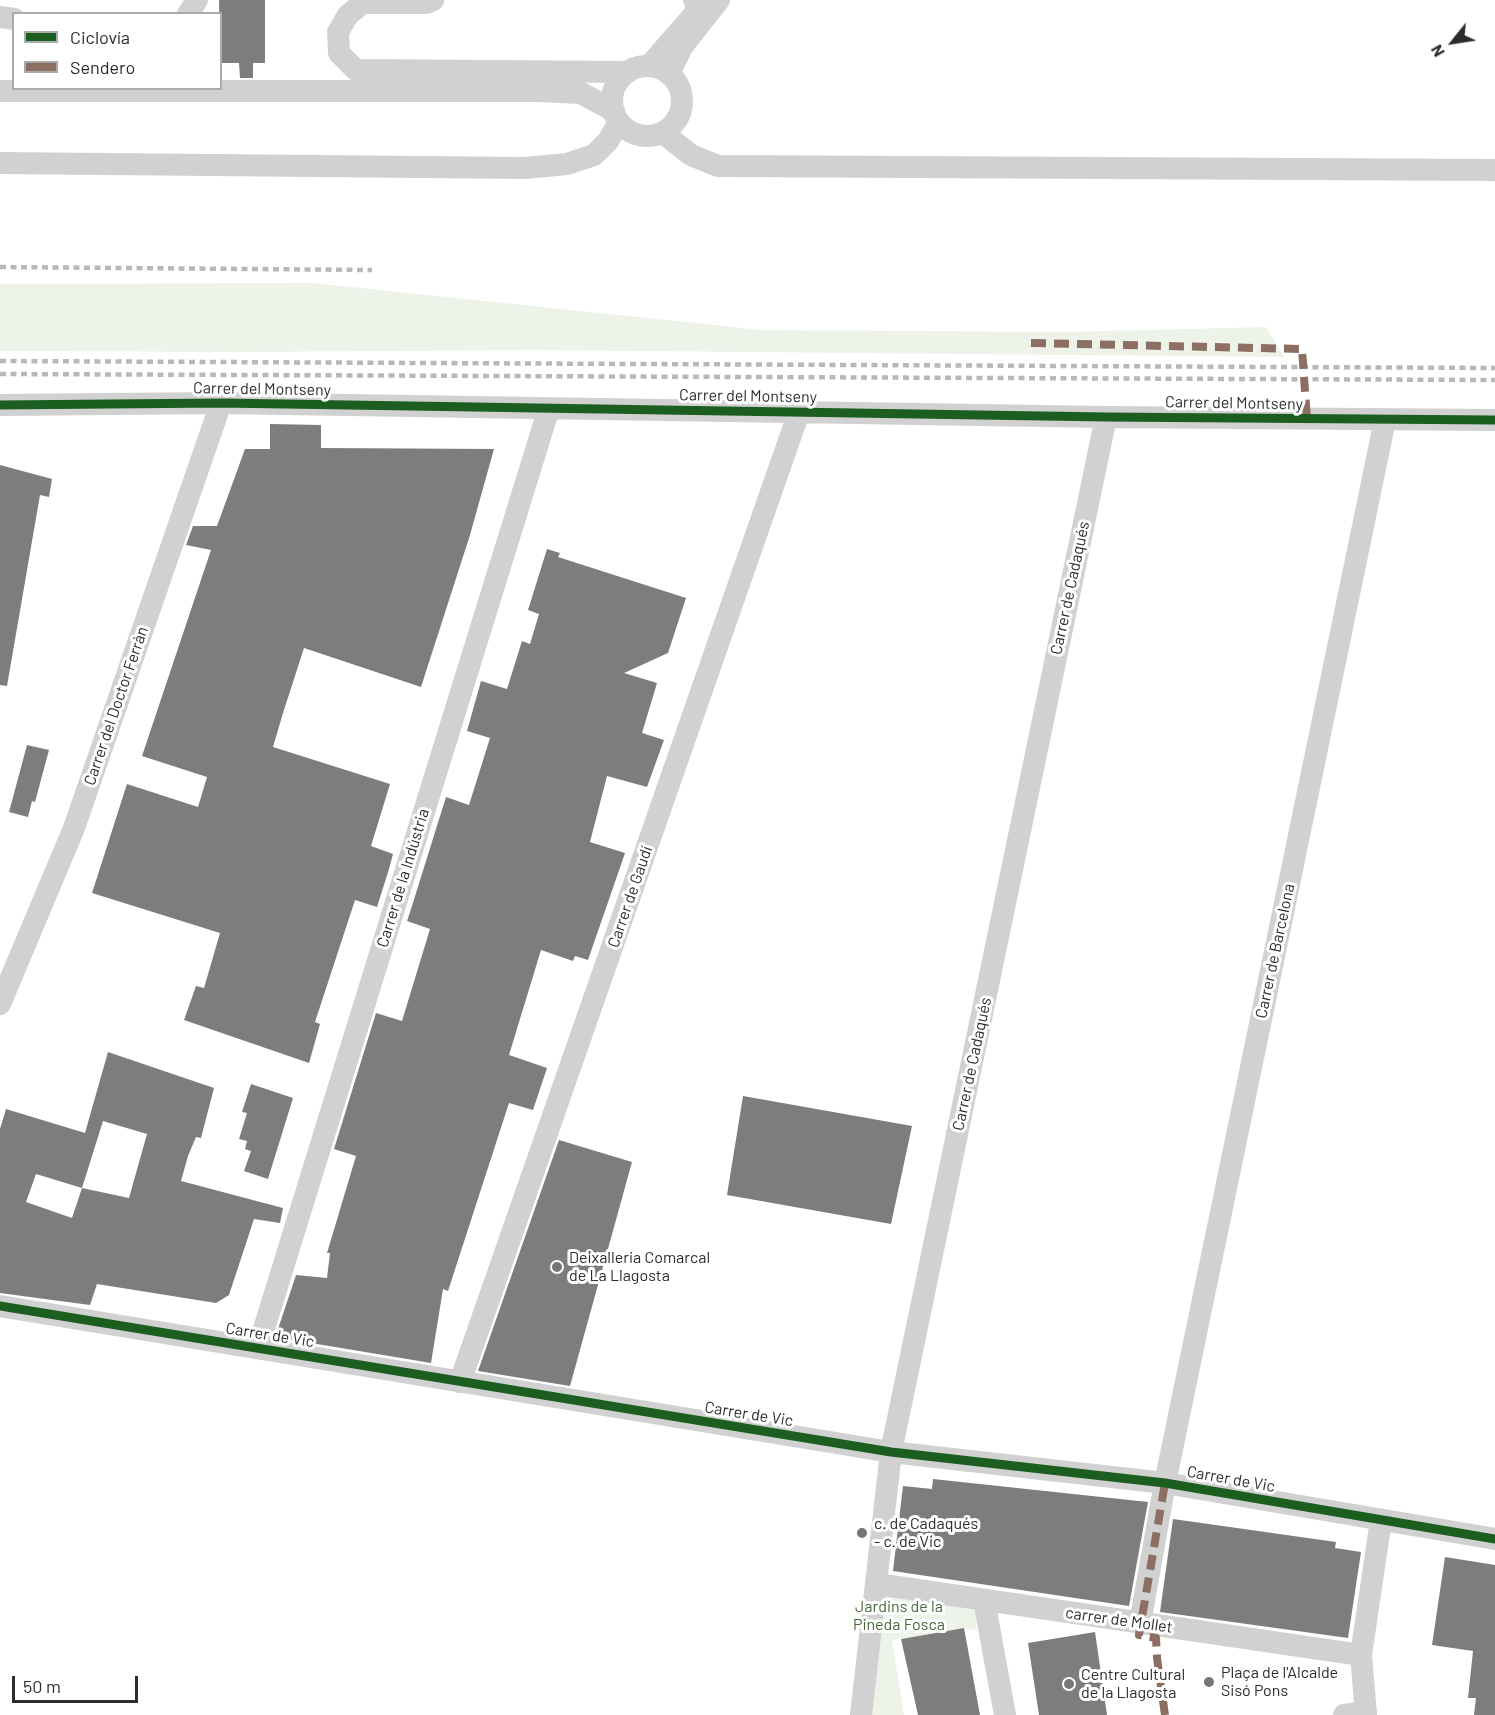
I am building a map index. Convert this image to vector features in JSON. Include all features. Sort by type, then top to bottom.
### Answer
[{"type":"street","points":[[0,91],[549,91],[580,93],[616,117],[628,131],[639,135],[651,136],[663,133],[676,121],[682,104],[677,82],[649,71],[356,70],[339,53],[338,32],[348,15],[363,3],[427,3],[433,0]]},
{"type":"street","points":[[0,163],[525,168],[567,164],[594,155],[608,141],[616,117],[612,99],[620,79],[649,71],[682,47],[719,0]]},
{"type":"street","points":[[649,71],[700,3]]},
{"type":"street","points":[[663,133],[691,155],[718,166],[1495,170]]},
{"type":"street","name":"Carrer del Montseny","points":[[0,405],[221,404],[1106,417],[1495,420]]},
{"type":"street","name":"Carrer del Doctor Ferràn","points":[[0,1004],[74,828],[221,404]]},
{"type":"street","name":"Carrer de la Indústria","points":[[258,1348],[549,408]]},
{"type":"street","name":"Carrer de Gaudí","points":[[460,1382],[799,412]]},
{"type":"street","name":"Carrer de Cadaqués","points":[[861,1715],[891,1452],[1106,417]]},
{"type":"street","name":"Carrer de Barcelona","points":[[1140,1623],[1165,1483],[1385,420]]},
{"type":"street","name":"Carrer de Vic","points":[[0,1306],[891,1452],[1165,1483],[1495,1539]]},
{"type":"street","points":[[1359,1714],[1361,1655],[1381,1520]]},
{"type":"street","name":"carrer de Mollet","points":[[877,1584],[1361,1655]]},
{"type":"street","points":[[984,1600],[1005,1715]]},
{"type":"green space","points":[[313,283],[762,330],[1065,332],[1266,327],[1285,357],[532,350],[0,351],[0,284]]},
{"type":"green space","name":"Jardins de la Pineda Fosca","points":[[880,1587],[975,1610],[977,1630],[964,1628],[892,1640],[904,1715],[864,1715]]},
{"type":"building","points":[[219,0],[265,0],[265,63],[253,63],[253,78],[240,78],[239,63],[222,63],[222,12],[219,12]]},
{"type":"building","points":[[270,424],[321,425],[321,448],[494,449],[470,535],[421,687],[304,648],[283,713],[273,747],[390,784],[371,846],[393,854],[389,869],[377,907],[355,900],[315,1022],[320,1024],[309,1063],[184,1020],[196,986],[204,988],[220,933],[92,893],[127,784],[198,807],[207,777],[142,756],[211,550],[186,545],[193,526],[217,526],[245,449],[270,449]]},
{"type":"building","points":[[0,465],[52,479],[49,497],[40,495],[7,686],[0,685]]},
{"type":"building","points":[[547,549],[560,553],[558,557],[686,598],[668,653],[624,673],[657,683],[642,733],[664,740],[647,787],[607,776],[590,842],[625,853],[588,960],[575,956],[573,961],[541,950],[509,1055],[547,1068],[533,1110],[509,1103],[448,1291],[443,1289],[431,1363],[281,1338],[277,1332],[296,1275],[327,1278],[330,1253],[327,1253],[356,1156],[334,1149],[376,1013],[402,1021],[430,929],[407,921],[446,797],[469,805],[490,738],[467,731],[481,681],[507,689],[522,641],[530,644],[539,614],[528,610]]},
{"type":"building","points":[[27,745],[49,750],[35,802],[32,801],[28,817],[9,812]]},
{"type":"building","points":[[108,1052],[214,1088],[201,1138],[196,1137],[181,1181],[283,1208],[280,1223],[254,1219],[229,1295],[216,1303],[97,1284],[90,1305],[0,1293],[0,1129],[6,1109],[85,1133]],"holes":[[[103,1121],[147,1134],[129,1198],[82,1188]],[[36,1174],[82,1188],[72,1218],[26,1202]]]},
{"type":"building","points":[[251,1084],[293,1098],[268,1179],[244,1171],[251,1151],[245,1149],[247,1141],[239,1139],[247,1113],[242,1112]]},
{"type":"building","points":[[743,1096],[912,1126],[891,1224],[727,1195]]},
{"type":"building","name":"Deixalleria Comarcal de La Llagosta","points":[[559,1140],[632,1162],[570,1386],[478,1371]]},
{"type":"building","points":[[933,1479],[1148,1502],[1129,1606],[893,1571],[903,1486],[932,1489]]},
{"type":"building","points":[[1173,1519],[1336,1542],[1335,1548],[1361,1552],[1348,1638],[1160,1612]]},
{"type":"building","points":[[1445,1557],[1495,1565],[1495,1715],[1474,1715],[1476,1698],[1468,1698],[1473,1651],[1432,1645]]},
{"type":"building","points":[[964,1628],[980,1715],[918,1715],[901,1639]]},
{"type":"building","name":"Centre Cultural de la Llagosta","points":[[1095,1632],[1107,1715],[1039,1715],[1028,1643]]},
{"type":"railway","points":[[0,267],[372,270]]},
{"type":"railway","points":[[0,361],[1495,368]]},
{"type":"railway","points":[[0,374],[1495,380]]},
{"type":"marked path","points":[[1031,343],[1302,349],[1307,419]]},
{"type":"marked path","points":[[1165,1483],[1139,1635],[1156,1638],[1165,1715]]},
{"type":"cycle path","points":[[0,405],[221,403],[1106,417],[1495,420]]},
{"type":"cycle path","points":[[0,1306],[891,1452],[1165,1483],[1495,1539]]},
{"type":"place","name":"Deixalleria Comarcal de La Llagosta","points":[[557,1267]]},
{"type":"place","name":"c. de Cadaqués - c. de Vic","points":[[862,1533]]},
{"type":"place","name":"Plaça de l'Alcalde Sisó Pons","points":[[1209,1682]]},
{"type":"place","name":"Centre Cultural de la Llagosta","points":[[1069,1684]]}]
